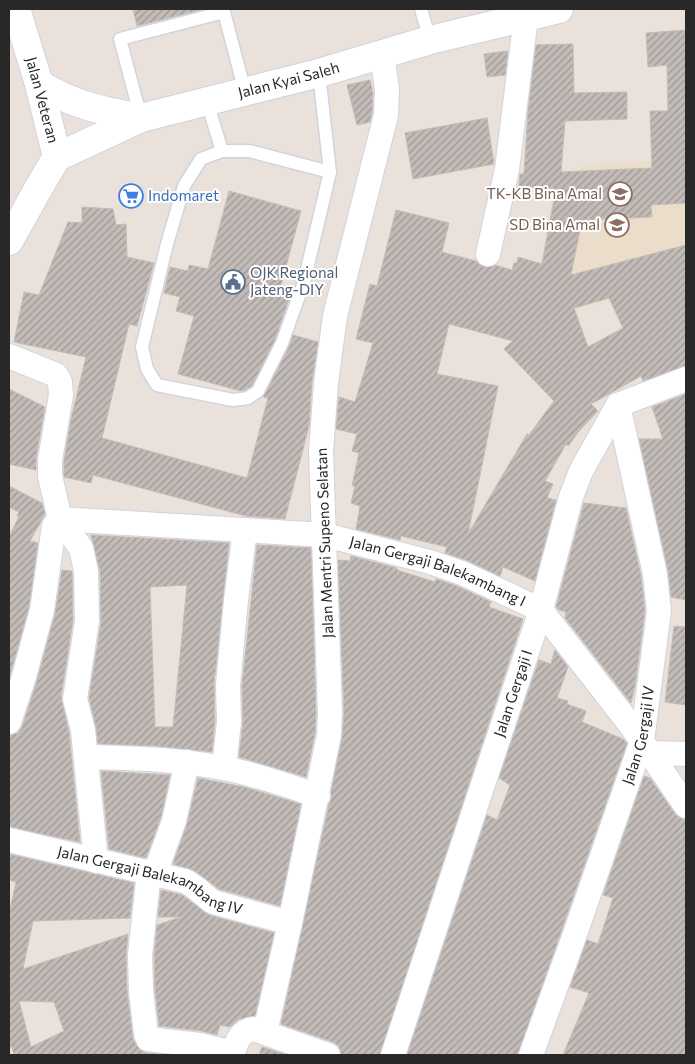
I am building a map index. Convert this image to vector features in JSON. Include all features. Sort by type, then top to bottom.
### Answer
[{"type":"main road","name":"Jalan Veteran","points":[[9,241],[38,187],[57,157],[40,84],[16,9]]},
{"type":"main road","name":"Jalan Kyai Saleh","points":[[57,157],[141,118],[319,73],[430,40],[559,9]]},
{"type":"main road","points":[[40,84],[52,92],[96,110],[141,118]]},
{"type":"street","points":[[488,254],[507,168],[526,16]]},
{"type":"street","name":"Jalan Mentri Supeno Selatan","points":[[265,1032],[328,746],[330,713],[321,452],[326,383],[335,316],[386,116],[387,88],[382,55]]},
{"type":"street","points":[[9,356],[56,375],[60,382],[61,395],[50,460],[50,476],[60,519],[81,548],[86,571],[87,621],[75,699],[83,730],[96,861]]},
{"type":"street","points":[[618,405],[686,379]]},
{"type":"street","name":"Jalan Gergaji I","points":[[393,1055],[541,610],[576,482],[580,471],[618,405]]},
{"type":"street","name":"Jalan Gergaji IV","points":[[531,1055],[646,747],[660,611],[655,574],[618,405]]},
{"type":"street","points":[[9,722],[23,680],[42,610],[54,526],[60,519]]},
{"type":"street","name":"Jalan Gergaji Balekambang I","points":[[60,519],[325,535],[430,562],[462,573],[541,610],[632,727],[686,806]]},
{"type":"street","points":[[224,768],[229,722],[228,685],[245,530]]},
{"type":"street","points":[[646,747],[686,754]]},
{"type":"street","points":[[86,757],[163,760],[224,768],[258,776],[318,796]]},
{"type":"street","points":[[187,762],[174,821],[152,873],[140,955],[141,990],[148,1039],[200,1045],[233,1054],[243,1032],[248,1029],[254,1029],[328,1055]]},
{"type":"street","name":"Jalan Gergaji Balekambang IV","points":[[9,840],[185,880],[194,885],[204,896],[213,902],[290,924]]},
{"type":"lane","points":[[422,9],[430,40]]},
{"type":"lane","points":[[141,118],[120,40],[224,12],[245,92]]},
{"type":"lane","points":[[319,73],[330,172],[304,282],[282,343],[258,391],[248,398],[233,400],[157,385],[147,369],[142,347],[167,244],[184,186],[201,160],[222,151],[249,151],[330,172]]},
{"type":"lane","points":[[208,101],[222,151]]},
{"type":"shaded area","name":"SD Bina Amal","points":[[686,160],[686,277],[556,315],[537,283],[553,193],[577,182],[583,165]]},
{"type":"building","points":[[133,9],[204,9],[137,26]]},
{"type":"building","points":[[686,30],[686,203],[651,205],[652,217],[582,220],[571,275],[686,245],[686,366],[643,381],[641,376],[591,404],[598,411],[568,446],[566,444],[545,481],[553,484],[547,498],[556,500],[535,581],[503,567],[500,576],[445,553],[447,547],[401,536],[400,540],[356,529],[360,506],[351,503],[355,486],[352,486],[359,453],[352,451],[357,434],[336,429],[339,397],[355,402],[373,343],[356,339],[370,284],[377,286],[396,210],[449,223],[442,252],[476,261],[485,267],[495,265],[512,270],[514,263],[517,263],[518,257],[542,264],[556,189],[519,186],[520,174],[524,174],[528,111],[536,45],[573,44],[574,93],[627,92],[627,119],[565,121],[561,172],[652,168],[650,111],[668,111],[667,65],[648,67],[646,33]],"holes":[[[609,298],[623,328],[588,347],[574,308]],[[449,324],[513,341],[504,349],[554,401],[529,435],[527,434],[468,534],[498,386],[437,374]]]},
{"type":"building","points":[[508,51],[505,75],[487,77],[484,54]]},
{"type":"building","points":[[370,80],[373,94],[370,122],[357,125],[347,85]]},
{"type":"building","points":[[487,118],[494,164],[413,179],[405,133]]},
{"type":"building","name":"OJK Regional Jateng-DIY","points":[[229,191],[301,211],[278,296],[289,299],[275,340],[252,386],[241,391],[178,374],[194,316],[176,311],[180,297],[164,293],[170,267],[188,271],[189,265],[208,269]]},
{"type":"building","points":[[82,207],[113,209],[116,225],[126,224],[127,257],[154,263],[137,326],[129,324],[102,438],[247,478],[268,398],[263,397],[289,347],[293,335],[318,342],[312,382],[309,426],[285,519],[246,516],[93,475],[91,483],[64,477],[64,461],[71,419],[86,357],[14,342],[24,292],[39,295],[68,222],[82,223]]},
{"type":"building","points":[[9,389],[45,407],[36,458],[36,470],[9,464]]},
{"type":"building","points":[[686,394],[686,600],[671,597],[668,571],[639,439],[663,439],[652,407]]},
{"type":"building","points":[[9,486],[42,503],[45,514],[30,541],[38,543],[29,607],[9,679],[9,536],[19,517],[17,516],[19,512],[9,507]]},
{"type":"building","points":[[584,503],[626,508],[641,576],[645,611],[631,703],[565,618],[566,612],[556,607]]},
{"type":"building","points":[[91,535],[229,543],[214,684],[215,721],[212,752],[156,746],[98,744],[89,698],[101,623],[100,571]],"holes":[[[187,585],[173,727],[155,727],[150,587]]]},
{"type":"building","points":[[257,545],[311,548],[316,713],[315,733],[306,777],[239,757],[243,722],[242,685]]},
{"type":"building","points":[[351,556],[397,568],[397,570],[435,582],[436,579],[457,586],[491,602],[489,607],[523,619],[380,1055],[341,1055],[339,1046],[333,1042],[281,1024],[331,800],[342,738],[344,713],[338,560],[350,561]]},
{"type":"building","points":[[62,570],[72,571],[73,620],[61,697],[69,732],[80,842],[9,827],[9,735],[18,733],[22,727],[36,684],[55,614]]},
{"type":"building","points":[[674,626],[686,627],[686,705],[665,702]]},
{"type":"building","points":[[555,650],[568,667],[557,698],[568,701],[567,704],[586,711],[582,722],[623,739],[627,743],[518,1055],[407,1055],[487,815],[497,820],[510,785],[499,778],[539,660],[551,664]]},
{"type":"building","points":[[101,771],[170,775],[161,817],[146,858],[109,849]]},
{"type":"building","points":[[644,776],[650,778],[675,814],[686,820],[686,1055],[563,1055],[589,993],[570,987],[587,940],[598,944],[613,898],[603,895]]},
{"type":"building","points":[[198,778],[244,787],[301,804],[280,906],[219,889],[195,871],[173,864],[187,824]]},
{"type":"building","points":[[9,854],[134,883],[130,918],[33,921],[23,969],[128,934],[126,955],[127,991],[133,1039],[140,1050],[146,1053],[169,1055],[14,1055],[12,1047],[9,1047],[9,914],[16,882],[9,880]],"holes":[[[19,1001],[54,1002],[64,1031],[31,1047]]]},
{"type":"building","points":[[161,890],[182,895],[209,915],[274,933],[255,1016],[239,1019],[230,1027],[220,1025],[217,1035],[202,1031],[159,1026],[154,956],[157,925],[181,917],[158,917]]},
{"type":"building","points":[[262,1047],[287,1055],[259,1055]]},
{"type":"place","name":"TK-KB Bina Amal","points":[[620,194]]},
{"type":"place","name":"Indomaret","points":[[131,196]]},
{"type":"place","name":"SD Bina Amal","points":[[617,225]]},
{"type":"place","name":"OJK Regional Jateng-DIY","points":[[233,282]]}]
